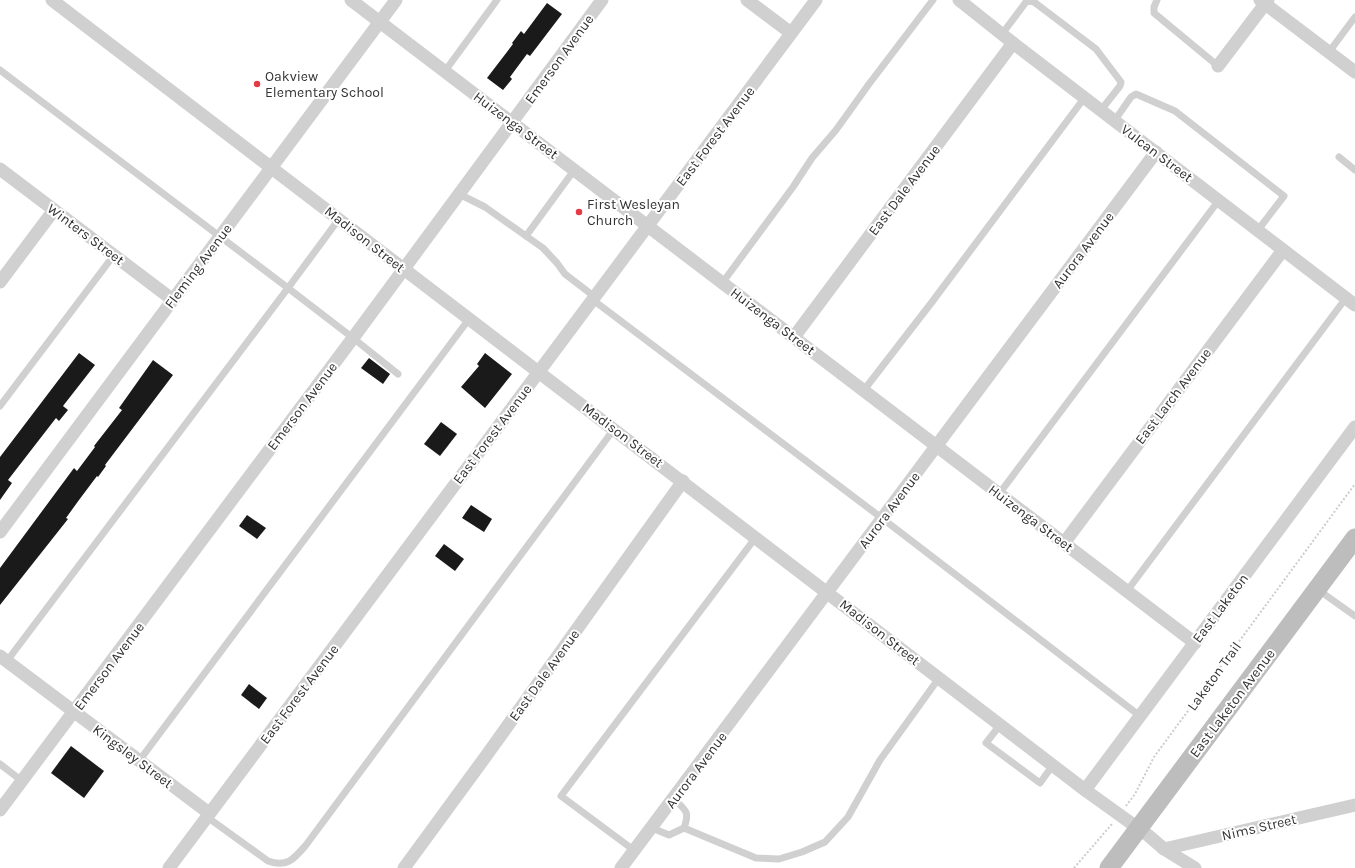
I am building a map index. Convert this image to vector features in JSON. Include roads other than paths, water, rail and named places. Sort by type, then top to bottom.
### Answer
[{"type":"main road","name":"East Laketon Avenue","points":[[1109,868],[1355,538]]},
{"type":"street","name":"Madison Street","points":[[52,0],[683,481],[1085,790],[1149,836],[1164,849],[1195,868]]},
{"type":"street","name":"Huizenga Street","points":[[351,0],[1195,643]]},
{"type":"street","name":"Fleming Avenue","points":[[0,532],[396,0]]},
{"type":"street","name":"Emerson Avenue","points":[[0,810],[353,338],[602,0]]},
{"type":"street","points":[[747,0],[791,33]]},
{"type":"street","name":"East Forest Avenue","points":[[169,868],[816,0]]},
{"type":"street","name":"Vulcan Street","points":[[960,0],[1013,43],[1350,301]]},
{"type":"street","points":[[1218,66],[1265,1],[1355,72]]},
{"type":"street","name":"East Dale Avenue","points":[[794,337],[1013,43]]},
{"type":"street","name":"Aurora Avenue","points":[[621,868],[1156,152]]},
{"type":"street","name":"Winters Street","points":[[0,169],[173,300]]},
{"type":"street","points":[[0,282],[54,210]]},
{"type":"street","name":"East Larch Avenue","points":[[1064,543],[1283,250]]},
{"type":"street","name":"East Laketon","points":[[1085,790],[1355,427]]},
{"type":"street","name":"East Dale Avenue","points":[[404,868],[683,481]]},
{"type":"street","name":"Kingsley Street","points":[[3,658],[208,815]]},
{"type":"street","name":"Nims Street","points":[[1164,849],[1355,805]]},
{"type":"lane","points":[[444,71],[498,0]]},
{"type":"lane","points":[[723,282],[793,187],[812,158],[836,130],[933,0]]},
{"type":"lane","points":[[1157,0],[1154,7],[1154,14],[1218,66]]},
{"type":"lane","points":[[1002,34],[1026,2],[1030,1],[1034,2],[1096,49],[1121,82],[1120,86],[1101,110]]},
{"type":"lane","points":[[1329,52],[1355,17]]},
{"type":"lane","points":[[0,70],[288,288],[398,374]]},
{"type":"lane","points":[[1115,120],[1131,97],[1136,94],[1175,111],[1284,196],[1258,230]]},
{"type":"lane","points":[[864,390],[1085,98]]},
{"type":"lane","points":[[1339,157],[1355,170]]},
{"type":"lane","points":[[526,236],[575,170]]},
{"type":"lane","points":[[459,194],[485,207],[543,248],[565,274],[594,298],[1140,716]]},
{"type":"lane","points":[[999,494],[1219,200]]},
{"type":"lane","points":[[3,658],[288,288],[339,219]]},
{"type":"lane","points":[[0,406],[114,255]]},
{"type":"lane","points":[[1127,591],[1350,301]]},
{"type":"lane","points":[[139,761],[469,319]]},
{"type":"lane","points":[[208,815],[268,861],[275,864],[282,864],[288,863],[293,859],[306,845],[614,429]]},
{"type":"lane","points":[[635,851],[561,796],[756,537]]},
{"type":"lane","points":[[1317,589],[1355,616]]},
{"type":"lane","points":[[684,828],[756,858],[779,859],[802,852],[825,842],[848,817],[880,760],[939,678]]},
{"type":"lane","points":[[1000,725],[986,743],[1040,783],[1053,765]]},
{"type":"lane","points":[[0,764],[22,781]]},
{"type":"lane","points":[[652,828],[669,835],[684,828],[688,818],[686,811],[674,799]]},
{"type":"place","name":"Oakview Elementary School","points":[[257,84]]},
{"type":"place","name":"First Wesleyan Church","points":[[579,212]]}]
